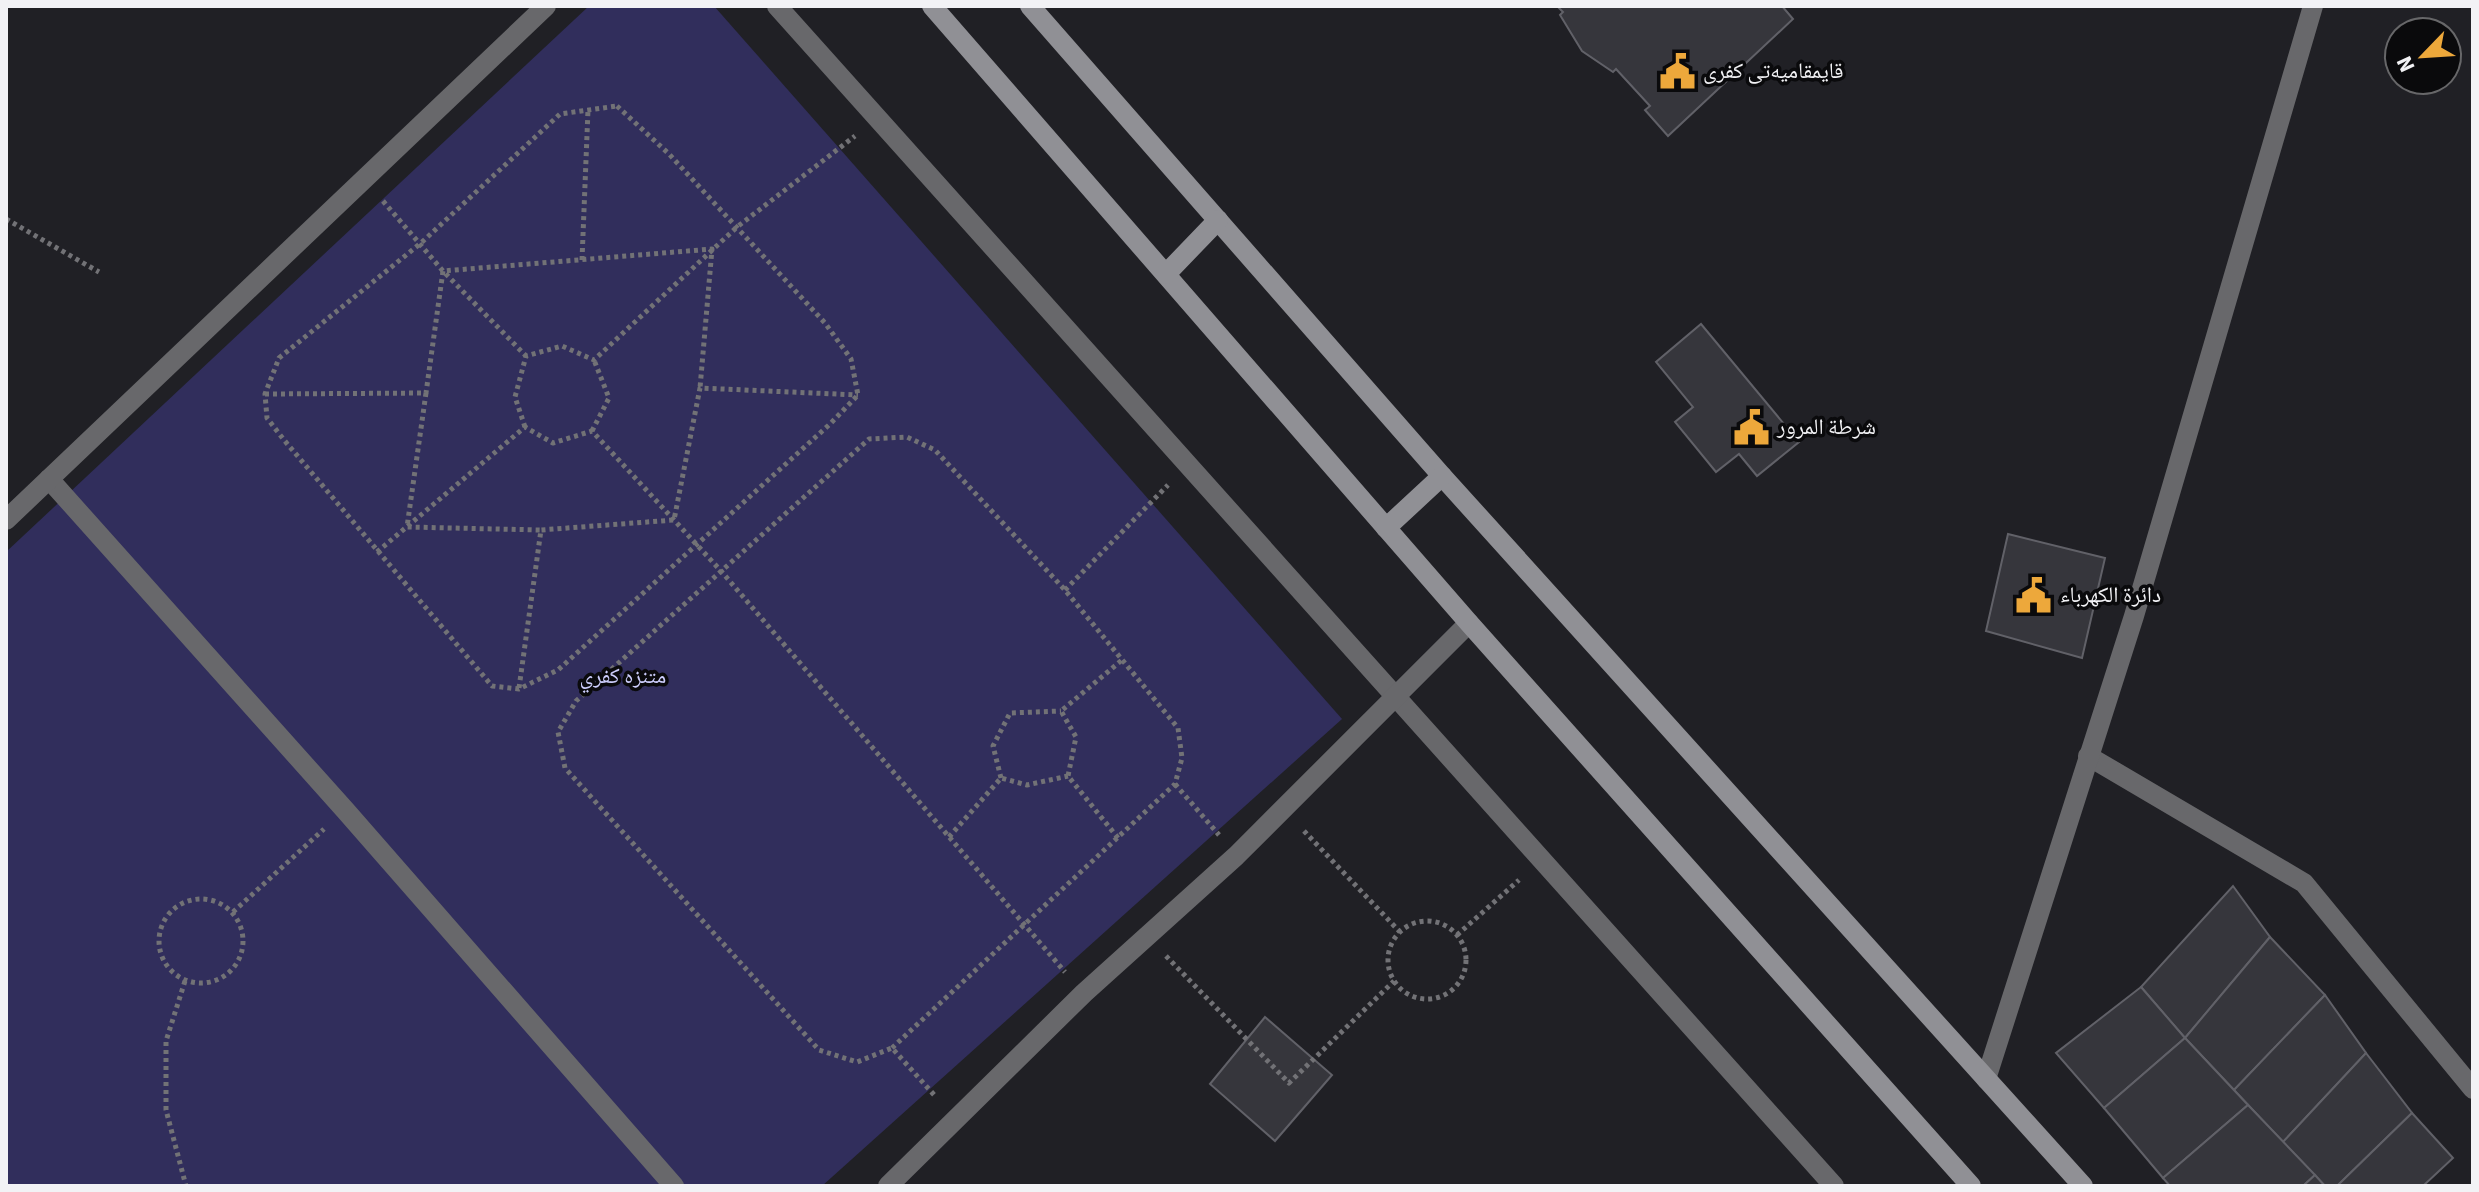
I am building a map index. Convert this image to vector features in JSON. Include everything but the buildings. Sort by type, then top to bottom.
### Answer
[{"type":"main road","points":[[932,6],[1469,623],[1971,1186]]},
{"type":"main road","points":[[1030,6],[1442,476],[2083,1186]]},
{"type":"main road","points":[[1166,274],[1218,220]]},
{"type":"main road","points":[[1386,528],[1442,476]]},
{"type":"street","points":[[6,520],[546,6]]},
{"type":"street","points":[[777,6],[1834,1186]]},
{"type":"street","points":[[1986,1079],[2138,601],[2313,6]]},
{"type":"street","points":[[49,479],[345,810],[674,1186]]},
{"type":"street","points":[[888,1186],[1084,993],[1236,856],[1469,623]]},
{"type":"street","points":[[2088,756],[2304,883],[2473,1089]]},
{"type":"path","points":[[617,106],[669,154],[825,323],[851,359],[858,395],[830,424],[558,670],[519,689],[492,686],[267,418],[265,394],[279,358],[421,243],[560,114],[617,106]]},
{"type":"path","points":[[582,260],[588,110]]},
{"type":"path","points":[[594,360],[737,227],[878,118]]},
{"type":"path","points":[[364,179],[443,271],[526,356]]},
{"type":"path","points":[[6,219],[99,272]]},
{"type":"path","points":[[443,271],[712,249]]},
{"type":"path","points":[[674,520],[700,388],[712,249]]},
{"type":"path","points":[[407,527],[443,271]]},
{"type":"path","points":[[562,346],[594,360],[609,398],[592,431],[553,443],[525,427],[515,397],[526,356],[562,346]]},
{"type":"path","points":[[700,388],[858,395]]},
{"type":"path","points":[[265,394],[426,393]]},
{"type":"path","points":[[377,552],[525,427]]},
{"type":"path","points":[[592,431],[721,571],[1084,993]]},
{"type":"path","points":[[907,437],[935,450],[1065,590],[1178,728],[1182,758],[1175,784],[892,1048],[857,1062],[819,1050],[565,768],[558,732],[576,701],[721,571],[869,439],[907,437]]},
{"type":"path","points":[[1065,590],[1188,465]]},
{"type":"path","points":[[407,527],[541,530],[674,520]]},
{"type":"path","points":[[519,689],[541,530]]},
{"type":"path","points":[[1001,778],[993,746],[1010,713],[1061,711],[1122,660]]},
{"type":"path","points":[[1061,711],[1076,737],[1068,776]]},
{"type":"path","points":[[1001,778],[1027,785],[1068,776]]},
{"type":"path","points":[[1068,776],[1118,838]]},
{"type":"path","points":[[949,837],[1001,778]]},
{"type":"path","points":[[1175,784],[1236,856]]},
{"type":"path","points":[[1284,809],[1400,932]]},
{"type":"path","points":[[233,912],[345,810]]},
{"type":"path","points":[[1457,935],[1542,860]]},
{"type":"path","points":[[195,898],[209,899],[233,912],[241,924],[243,953],[226,976],[199,984],[173,974],[159,950],[163,922],[171,911],[195,898]]},
{"type":"path","points":[[1428,920],[1440,923],[1457,935],[1466,952],[1466,965],[1463,978],[1444,997],[1418,999],[1406,994],[1390,975],[1387,962],[1389,949],[1400,932],[1415,922],[1428,920]]},
{"type":"path","points":[[1147,937],[1289,1083],[1394,981]]},
{"type":"path","points":[[185,981],[166,1041],[166,1110],[186,1186]]},
{"type":"path","points":[[892,1048],[956,1119]]},
{"type":"green space","name":"متنزه كفري","points":[[589,6],[714,6],[1342,719],[822,1186],[6,1186],[6,552]]},
{"type":"place","name":"قایمقامیەتی کفری","points":[[1677,71]]},
{"type":"place","name":"شرطة المرور","points":[[1751,427]]},
{"type":"place","name":"دائرة الكهرباء","points":[[2034,595]]}]
